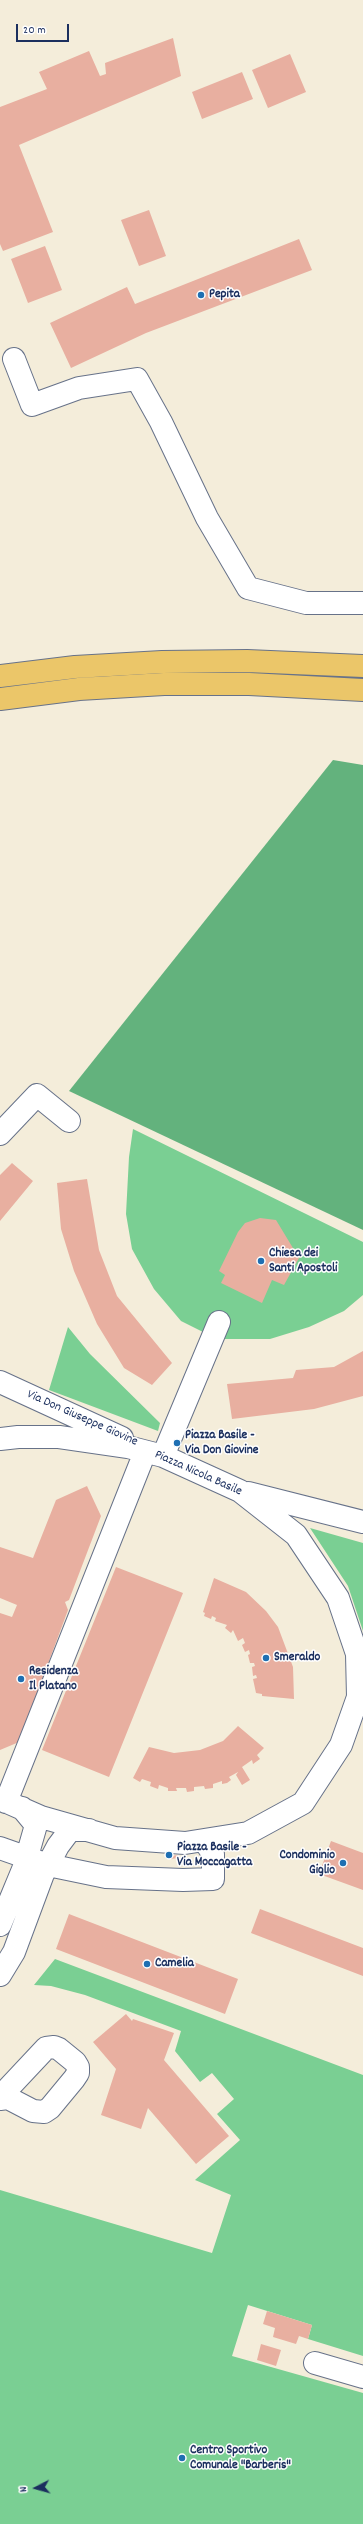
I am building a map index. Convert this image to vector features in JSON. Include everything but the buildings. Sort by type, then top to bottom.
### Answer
[{"type":"highway","points":[[0,676],[75,667],[162,662],[247,661],[363,666]]},
{"type":"highway","points":[[0,699],[79,689],[164,684],[249,684],[363,690]]},
{"type":"street","points":[[14,359],[32,405],[79,388],[136,380],[161,422],[207,518],[248,588],[306,603],[363,603]]},
{"type":"street","points":[[0,1134],[37,1095],[69,1121]]},
{"type":"street","points":[[0,1925],[27,1858],[36,1825],[9,1803],[154,1454],[219,1322]]},
{"type":"street","name":"Via Don Giuseppe Giovine","points":[[0,1382],[154,1454]]},
{"type":"street","name":"Piazza Nicola Basile","points":[[0,1439],[18,1437],[76,1438],[154,1454],[240,1491],[296,1535],[338,1598],[357,1654],[360,1694],[340,1745],[302,1803],[248,1833],[185,1843],[115,1838],[41,1817],[9,1803]]},
{"type":"street","points":[[240,1491],[363,1522]]},
{"type":"street","points":[[0,1975],[14,1952],[48,1865],[70,1830],[89,1830]]},
{"type":"street","points":[[0,1848],[48,1865],[106,1877],[183,1880],[213,1879],[212,1854],[204,1840]]},
{"type":"street","points":[[315,2363],[363,2377]]},
{"type":"green space","points":[[333,760],[363,765],[363,1230],[69,1091]]},
{"type":"green space","points":[[133,1129],[363,1242],[363,1295],[344,1311],[309,1327],[270,1339],[217,1339],[181,1321],[154,1289],[132,1249],[126,1214],[129,1157]]},
{"type":"green space","points":[[68,1327],[90,1354],[160,1423],[158,1431],[49,1390]]},
{"type":"green space","points":[[310,1528],[363,1543],[363,1631],[348,1586]]},
{"type":"green space","points":[[55,1959],[363,2075],[363,2356],[308,2339],[312,2325],[248,2305],[232,2356],[363,2393],[363,2524],[0,2524],[0,2190],[212,2253],[231,2195],[195,2180],[240,2140],[217,2114],[234,2099],[212,2073],[200,2082],[175,2051],[181,2031],[85,1995],[51,1986],[34,1985]]},
{"type":"place","name":"Pepita","points":[[201,295]]},
{"type":"place","name":"Chiesa dei Santi Apostoli","points":[[261,1261]]},
{"type":"place","name":"Piazza Basile - Via Don Giovine","points":[[177,1443]]},
{"type":"place","name":"Smeraldo","points":[[266,1658]]},
{"type":"place","name":"Residenza Il Platano","points":[[21,1679]]},
{"type":"place","name":"Piazza Basile - Via Moccagatta","points":[[169,1855]]},
{"type":"place","name":"Condominio Giglio","points":[[343,1863]]},
{"type":"place","name":"Camelia","points":[[147,1964]]},
{"type":"place","name":"Centro Sportivo Comunale \"Barberis\"","points":[[182,2458]]}]
